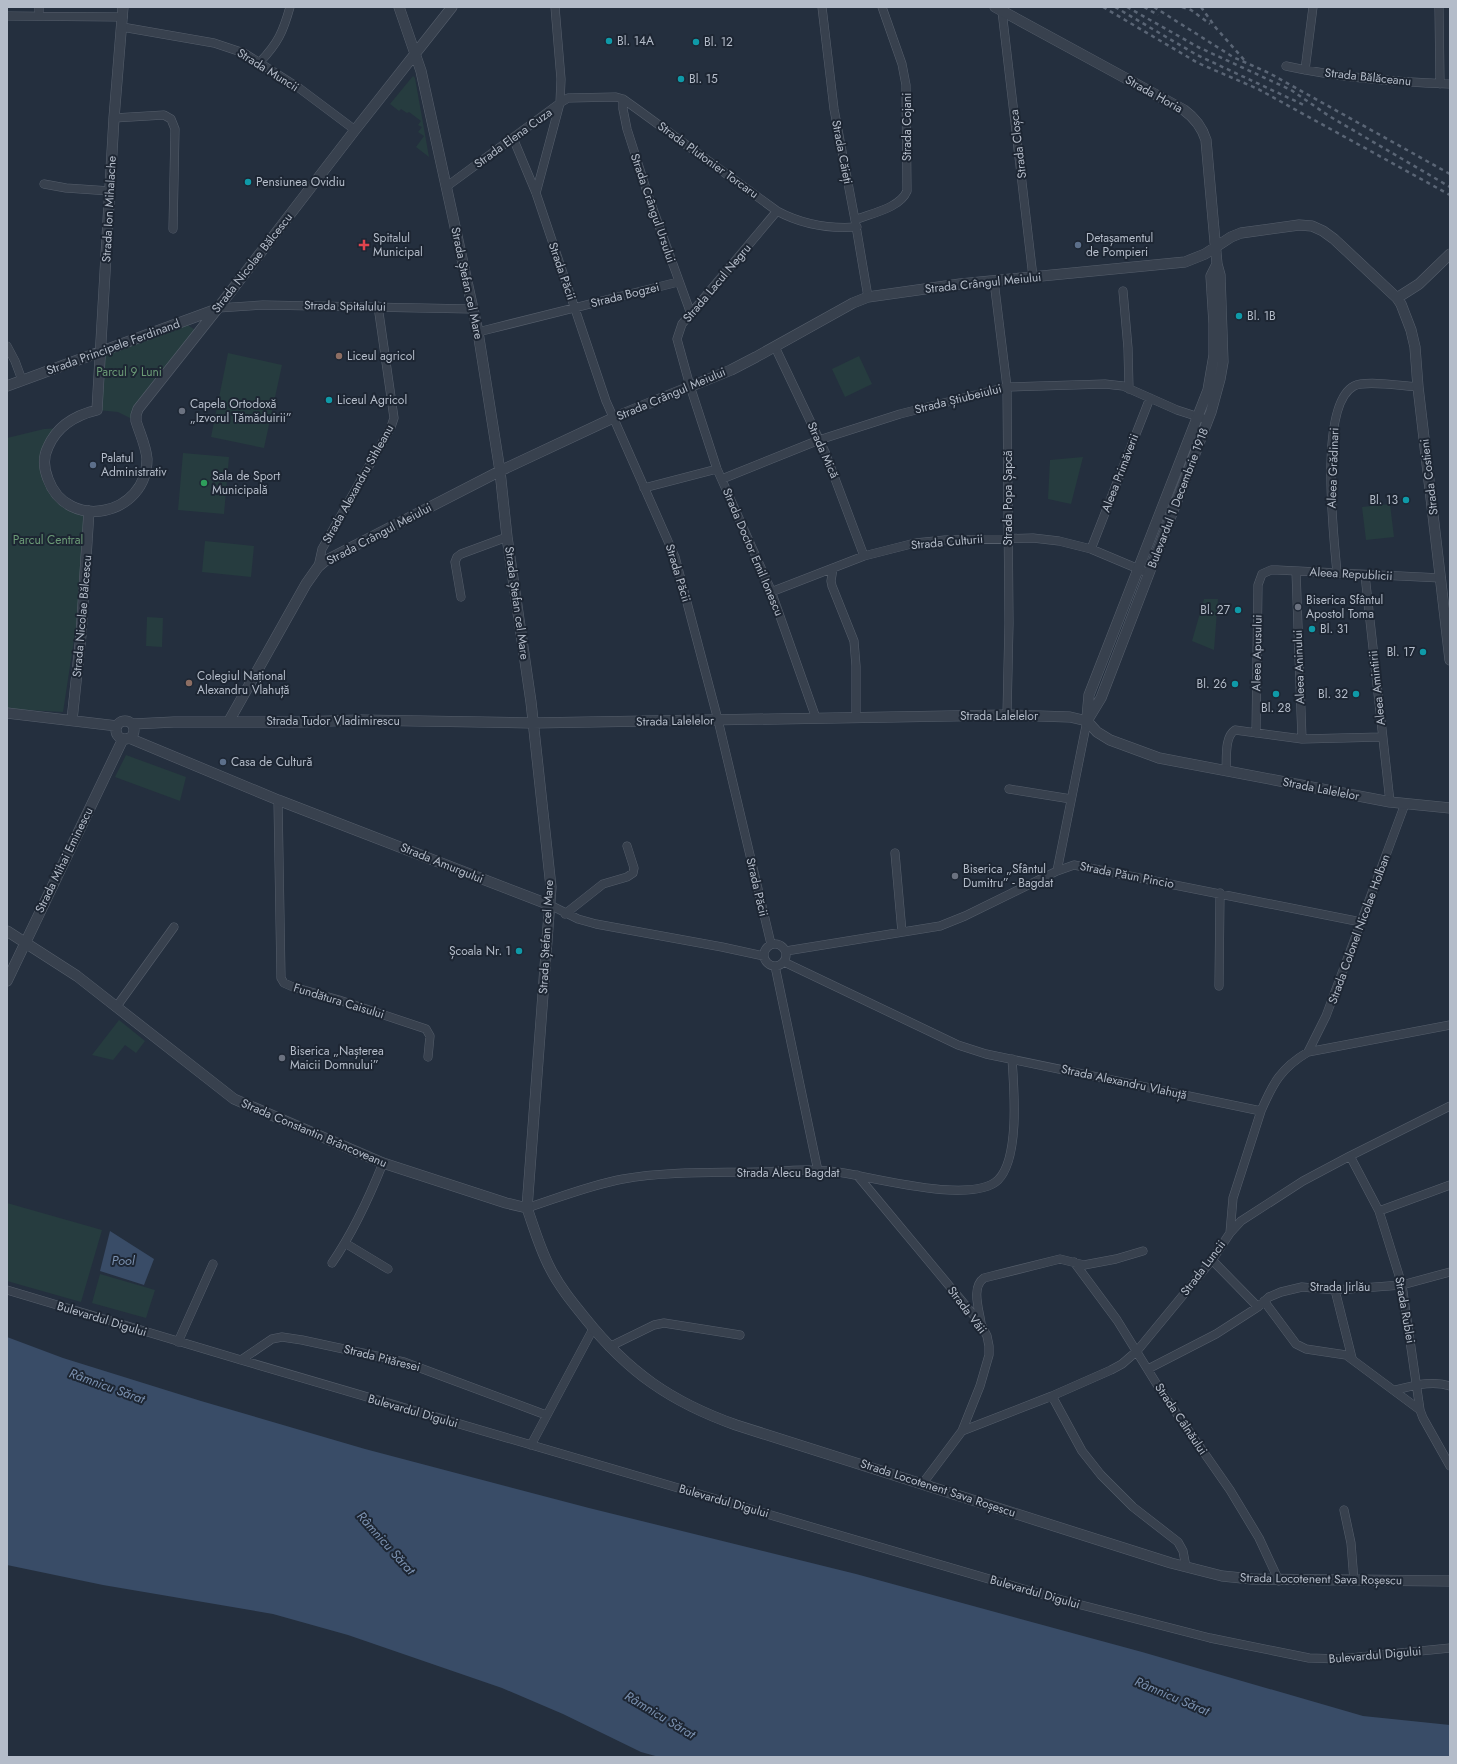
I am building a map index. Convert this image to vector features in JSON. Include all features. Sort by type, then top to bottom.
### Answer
[{"type":"street","points":[[39,7],[39,16]]},
{"type":"street","points":[[260,62],[273,48],[280,37],[290,7]]},
{"type":"street","name":"Strada Ștefan cel Mare","points":[[399,7],[416,54],[478,332],[500,471],[531,702],[532,723],[551,887],[527,1208]]},
{"type":"street","name":"Strada Nicolae Bălcescu","points":[[97,410],[81,415],[66,423],[50,442],[45,458],[46,474],[56,493],[72,506],[89,511],[106,511],[121,505],[133,495],[145,474],[147,458],[136,421],[138,409],[452,7]]},
{"type":"street","name":"Strada Elena Cuza","points":[[446,187],[560,103],[561,79],[555,7]]},
{"type":"street","name":"Strada Căieți","points":[[822,7],[834,109],[856,223],[868,297]]},
{"type":"street","name":"Strada Cojani","points":[[856,223],[894,205],[904,196],[907,191],[906,85],[902,64],[882,7]]},
{"type":"street","points":[[1305,70],[1313,7]]},
{"type":"street","points":[[1439,7],[1440,84]]},
{"type":"street","name":"Strada Horia","points":[[999,9],[1184,110],[1195,120],[1200,126],[1206,140],[1215,248]]},
{"type":"street","name":"Strada Cloșca","points":[[999,9],[1034,277]]},
{"type":"street","name":"Strada Muncii","points":[[7,16],[123,17],[228,46],[260,62],[299,88],[355,130]]},
{"type":"street","name":"Strada Ion Mihalache","points":[[97,410],[114,118],[123,17]]},
{"type":"street","name":"Strada Bălăceanu","points":[[1286,66],[1381,80],[1450,84]]},
{"type":"street","points":[[536,193],[560,103],[568,98],[582,97],[616,97],[623,99]]},
{"type":"street","name":"Strada Plutonier Torcaru","points":[[623,99],[777,211],[792,219],[814,226],[856,223]]},
{"type":"street","name":"Strada Crângul Ursului","points":[[623,99],[623,109],[627,129],[678,282],[691,314]]},
{"type":"street","points":[[114,118],[164,115],[171,119],[175,129],[173,229]]},
{"type":"street","name":"Strada Păcii","points":[[513,138],[536,193],[613,418],[675,557],[718,720],[771,944]]},
{"type":"street","points":[[44,184],[66,188],[110,191]]},
{"type":"street","name":"Strada Lacul Negru","points":[[690,386],[678,339],[682,324],[777,211]]},
{"type":"street","name":"Strada Crângul Meiului","points":[[228,721],[306,584],[318,566],[500,471],[613,418],[730,370],[775,347],[853,303],[868,297],[994,281],[1185,262],[1198,258],[1231,237],[1241,233],[1299,224],[1312,226],[1323,231],[1334,239],[1397,298]]},
{"type":"street","name":"Bulevardul 1 Decembrie 1918","points":[[1057,871],[1087,721],[1090,695],[1143,572],[1203,418],[1214,355],[1211,276],[1217,264],[1215,248]]},
{"type":"street","points":[[1397,298],[1419,284],[1450,254]]},
{"type":"street","name":"Strada Popa Șapcă","points":[[994,281],[1007,387],[1009,622],[1007,716]]},
{"type":"street","name":"Strada Bogzei","points":[[478,332],[678,282]]},
{"type":"street","points":[[1123,291],[1128,348],[1129,389]]},
{"type":"street","name":"Strada Costieni","points":[[1397,298],[1406,316],[1415,347],[1418,387],[1450,660]]},
{"type":"street","name":"Strada Spitalului","points":[[218,308],[263,305],[473,308]]},
{"type":"street","name":"Strada Alexandru Sihleanu","points":[[318,566],[322,549],[391,427],[394,418],[378,306]]},
{"type":"street","name":"Strada Principele Ferdinand","points":[[7,386],[218,308]]},
{"type":"street","points":[[7,346],[16,361],[22,380]]},
{"type":"street","name":"Strada Mică","points":[[775,347],[825,452],[864,556]]},
{"type":"street","name":"Strada Știubeiului","points":[[722,479],[819,440],[900,414],[1007,387],[1105,384],[1118,385],[1177,410],[1203,418]]},
{"type":"street","name":"Aleea Grădinari","points":[[1337,573],[1331,496],[1334,422],[1339,408],[1347,392],[1357,385],[1371,384],[1418,387]]},
{"type":"street","name":"Strada Doctor Emil Ionescu","points":[[690,386],[717,468],[771,592],[816,718]]},
{"type":"street","name":"Aleea Primăverii","points":[[1091,549],[1150,398]]},
{"type":"street","points":[[644,488],[717,468]]},
{"type":"street","name":"Strada Nicolae Bălcescu","points":[[72,720],[81,627],[89,511]]},
{"type":"street","points":[[461,597],[455,562],[457,557],[461,554],[508,537]]},
{"type":"street","name":"Strada Culturii","points":[[771,592],[864,556],[915,543],[931,541],[1008,539],[1059,541],[1091,549],[1143,572]]},
{"type":"street","points":[[833,568],[831,581],[832,586],[851,632],[856,652],[856,717]]},
{"type":"street","name":"Aleea Republicii","points":[[1262,574],[1271,570],[1441,578]]},
{"type":"street","name":"Aleea Aninului","points":[[1296,571],[1302,739]]},
{"type":"street","name":"Aleea Apusului","points":[[1256,732],[1258,585],[1262,574]]},
{"type":"street","name":"Aleea Amintirii","points":[[1365,574],[1390,802]]},
{"type":"street","name":"Strada Tudor Vladimirescu","points":[[7,713],[117,726],[125,720],[133,724],[228,721],[300,722],[359,720],[532,723]]},
{"type":"street","name":"Strada Lalelelor","points":[[532,723],[856,717],[1070,717],[1087,721],[1098,732],[1110,740],[1159,758],[1390,802],[1450,808]]},
{"type":"street","points":[[117,726],[117,733],[126,739],[134,732],[133,724]]},
{"type":"street","points":[[1226,771],[1228,742],[1232,732],[1235,730],[1302,739],[1382,737]]},
{"type":"street","name":"Strada Amurgului","points":[[126,739],[278,800],[336,821],[440,864],[550,905],[565,914],[596,924],[764,956]]},
{"type":"street","name":"Strada Mihai Eminescu","points":[[7,981],[126,739]]},
{"type":"street","points":[[1009,789],[1071,798]]},
{"type":"street","name":"Fundătura Caisului","points":[[278,800],[281,978],[284,982],[293,987],[339,1000],[426,1030],[430,1036],[428,1057]]},
{"type":"street","name":"Strada Colonel Nicolae Holban","points":[[1308,1052],[1326,1016],[1405,804]]},
{"type":"street","points":[[565,914],[603,884],[627,877],[634,873],[634,868],[627,846]]},
{"type":"street","points":[[895,853],[902,932]]},
{"type":"street","name":"Strada Păun Pincio","points":[[786,951],[940,926],[966,916],[1071,865],[1078,865],[1361,922]]},
{"type":"street","points":[[1219,986],[1220,893]]},
{"type":"street","points":[[117,1006],[174,927]]},
{"type":"street","name":"Strada Constantin Brâncoveanu","points":[[7,931],[76,976],[117,1006],[234,1099],[383,1163],[506,1203],[527,1208]]},
{"type":"street","points":[[771,944],[779,944],[786,951],[784,962],[775,966],[767,964],[764,956],[765,949],[771,944]]},
{"type":"street","name":"Strada Alexandru Vlahuță","points":[[784,962],[958,1044],[986,1054],[1261,1111]]},
{"type":"street","points":[[775,966],[818,1171]]},
{"type":"street","points":[[1230,1233],[1233,1198],[1261,1111],[1273,1084],[1283,1070],[1292,1062],[1308,1052],[1450,1025]]},
{"type":"street","name":"Strada Alecu Bagdat","points":[[527,1208],[606,1183],[628,1178],[682,1173],[818,1171],[857,1175],[943,1190],[976,1189],[989,1186],[997,1180],[1006,1166],[1014,1129],[1015,1103],[1012,1059]]},
{"type":"street","name":"Strada Luncii","points":[[962,1431],[1052,1396],[1122,1364],[1137,1351],[1212,1260],[1230,1233],[1241,1221],[1303,1181],[1450,1106]]},
{"type":"street","name":"Strada Rublei","points":[[1350,1156],[1379,1211],[1402,1285],[1422,1418],[1450,1466]]},
{"type":"street","points":[[332,1263],[366,1205],[383,1163]]},
{"type":"street","name":"Strada Văii","points":[[857,1175],[981,1324],[987,1336],[989,1355],[980,1386],[962,1431],[923,1483]]},
{"type":"street","points":[[1379,1211],[1450,1185]]},
{"type":"street","name":"Strada Locotenent Sava Roșescu","points":[[527,1208],[550,1268],[567,1295],[593,1329],[624,1362],[649,1382],[684,1403],[710,1416],[1186,1567],[1222,1576],[1279,1581],[1450,1581]]},
{"type":"street","points":[[345,1243],[388,1269]]},
{"type":"street","points":[[981,1324],[977,1290],[980,1281],[984,1278],[1060,1259],[1084,1265],[1143,1251]]},
{"type":"street","points":[[1212,1260],[1258,1307]]},
{"type":"street","name":"Strada Câlnăului","points":[[1074,1262],[1117,1320],[1161,1391],[1246,1516],[1264,1547],[1279,1581]]},
{"type":"street","points":[[178,1342],[213,1264]]},
{"type":"street","name":"Strada Jirlău","points":[[1148,1368],[1216,1334],[1258,1307],[1264,1300],[1290,1289],[1314,1287],[1335,1290],[1402,1285],[1450,1272]]},
{"type":"street","name":"Bulevardul Digului","points":[[7,1290],[178,1342],[1054,1598],[1210,1638],[1309,1658],[1340,1659],[1450,1648]]},
{"type":"street","points":[[1335,1290],[1352,1358]]},
{"type":"street","points":[[1264,1300],[1296,1344],[1306,1349],[1346,1355],[1352,1358],[1420,1410]]},
{"type":"street","points":[[609,1347],[654,1325],[664,1323],[740,1334]]},
{"type":"street","points":[[531,1445],[593,1329]]},
{"type":"street","name":"Strada Pităresei","points":[[240,1360],[272,1339],[282,1337],[302,1340],[404,1362],[546,1415]]},
{"type":"street","points":[[1395,1390],[1417,1385],[1437,1383],[1450,1386]]},
{"type":"street","points":[[1052,1396],[1082,1451],[1101,1475],[1123,1498],[1178,1542],[1184,1551],[1186,1567]]},
{"type":"street","points":[[1344,1510],[1351,1543],[1354,1581]]},
{"type":"green space","points":[[413,76],[415,78],[429,157],[416,147],[424,136],[418,132],[422,127],[418,125],[421,121],[409,112],[407,113],[401,109],[399,111],[390,104]]},
{"type":"green space","name":"Parcul 9 Luni","points":[[182,321],[198,332],[167,371],[136,421],[118,412],[97,410],[101,350]]},
{"type":"green space","points":[[228,353],[282,365],[264,448],[211,437]]},
{"type":"green space","points":[[859,356],[872,384],[845,397],[832,369]]},
{"type":"green space","name":"Parcul Central","points":[[61,428],[47,450],[53,490],[89,511],[88,548],[63,712],[7,709],[7,438],[44,429]]},
{"type":"green space","name":"Sala de Sport Municipală","points":[[183,453],[229,457],[224,514],[178,510]]},
{"type":"green space","points":[[1083,457],[1071,504],[1048,499],[1050,460]]},
{"type":"green space","points":[[1390,504],[1394,537],[1366,540],[1362,507]]},
{"type":"green space","points":[[205,541],[254,546],[251,577],[202,572]]},
{"type":"green space","points":[[1204,599],[1218,599],[1214,650],[1192,641]]},
{"type":"green space","points":[[147,617],[163,618],[162,647],[146,646]]},
{"type":"green space","points":[[126,755],[186,777],[180,801],[115,777]]},
{"type":"green space","points":[[119,1020],[145,1041],[136,1053],[125,1045],[113,1060],[92,1055]]},
{"type":"green space","points":[[7,1203],[102,1230],[81,1302],[7,1281]]},
{"type":"green space","points":[[100,1274],[155,1290],[146,1318],[92,1303]]},
{"type":"water","name":"Pool","points":[[110,1231],[154,1259],[144,1285],[100,1271]]},
{"type":"water","name":"Râmnicu Sărat","points":[[7,1337],[63,1358],[201,1401],[365,1449],[589,1508],[856,1574],[1142,1652],[1363,1716],[1450,1725],[1450,1757],[659,1757],[641,1752],[563,1714],[502,1688],[348,1635],[273,1614],[103,1585],[7,1565]]},
{"type":"railway","points":[[1103,7],[1198,63],[1258,89],[1450,195]]},
{"type":"railway","points":[[1115,7],[1197,55],[1306,106]]},
{"type":"railway","points":[[1127,7],[1198,47],[1291,90],[1329,116],[1450,187]]},
{"type":"railway","points":[[1144,7],[1158,15]]},
{"type":"railway","points":[[1154,7],[1233,57],[1269,73],[1450,174]]},
{"type":"railway","points":[[1182,7],[1191,10],[1210,24]]},
{"type":"railway","points":[[1201,7],[1216,28],[1246,62]]},
{"type":"place","name":"Bl. 14A","points":[[609,41]]},
{"type":"place","name":"Bl. 12","points":[[696,42]]},
{"type":"place","name":"Bl. 15","points":[[681,79]]},
{"type":"place","name":"Pensiunea Ovidiu","points":[[248,182]]},
{"type":"place","name":"Spitalul Municipal","points":[[364,245]]},
{"type":"place","name":"Detașamentul de Pompieri","points":[[1078,245]]},
{"type":"place","name":"Bl. 1B","points":[[1239,316]]},
{"type":"place","name":"Liceul agricol","points":[[339,356]]},
{"type":"place","name":"Liceul Agricol","points":[[329,400]]},
{"type":"place","name":"Capela Ortodoxă „Izvorul Tămăduirii”","points":[[182,411]]},
{"type":"place","name":"Palatul Administrativ","points":[[93,465]]},
{"type":"place","name":"Sala de Sport Municipală","points":[[204,483]]},
{"type":"place","name":"Bl. 13","points":[[1406,500]]},
{"type":"place","name":"Biserica Sfântul Apostol Toma","points":[[1298,607]]},
{"type":"place","name":"Bl. 27","points":[[1238,610]]},
{"type":"place","name":"Bl. 31","points":[[1312,629]]},
{"type":"place","name":"Bl. 17","points":[[1423,652]]},
{"type":"place","name":"Colegiul Național Alexandru Vlahuță","points":[[189,683]]},
{"type":"place","name":"Bl. 26","points":[[1235,684]]},
{"type":"place","name":"Bl. 28","points":[[1276,694]]},
{"type":"place","name":"Bl. 32","points":[[1356,694]]},
{"type":"place","name":"Casa de Cultură","points":[[223,762]]},
{"type":"place","name":"Biserica „Sfântul Dumitru” - Bagdat","points":[[955,876]]},
{"type":"place","name":"Școala Nr. 1","points":[[519,951]]},
{"type":"place","name":"Biserica „Nașterea Maicii Domnului”","points":[[282,1058]]}]
